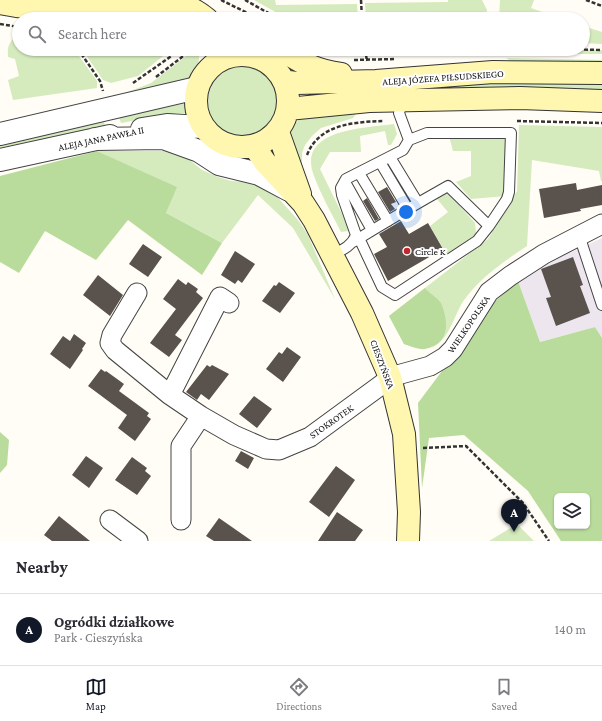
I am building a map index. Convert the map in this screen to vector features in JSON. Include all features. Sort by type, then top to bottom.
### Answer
[{"type":"main road","points":[[0,3],[33,8],[92,10],[154,6],[184,9]]},
{"type":"main road","points":[[227,56],[221,60],[208,58],[197,88],[197,112],[203,127],[217,140],[228,146],[241,148],[254,146],[267,141],[278,132],[285,121],[288,109],[289,94],[284,81],[276,69],[264,60],[253,56]]},
{"type":"main road","points":[[291,56],[307,65],[329,72],[376,81]]},
{"type":"main road","name":"ALEJA JÓZEFA PIŁSUDSKIEGO","points":[[284,81],[297,83],[376,81],[493,72],[602,73]]},
{"type":"main road","name":"ALEJA JÓZEFA PIŁSUDSKIEGO","points":[[288,109],[369,101],[405,100],[520,98],[602,101]]},
{"type":"main road","name":"CIESZYŃSKA","points":[[278,132],[298,198]]},
{"type":"main road","name":"CIESZYŃSKA","points":[[254,146],[265,162],[298,198],[314,220],[362,313],[390,377],[401,417],[405,448],[409,512],[408,541]]},
{"type":"street","points":[[0,134],[197,88]]},
{"type":"street","name":"ALEJA JANA PAWŁA II","points":[[0,160],[167,124],[203,127]]},
{"type":"street","points":[[95,139],[163,138],[198,150],[219,164],[259,174],[298,198]]},
{"type":"street","name":"WIELKOPOLSKA","points":[[390,377],[430,366],[446,357],[453,349],[489,292],[510,276],[531,263],[579,235],[602,224]]},
{"type":"street","name":"STOKROTEK","points":[[136,293],[112,335],[110,343],[115,350],[170,395],[201,416],[234,435],[266,449],[279,450],[310,437],[390,377]]},
{"type":"street","points":[[170,395],[220,297],[229,303]]},
{"type":"street","points":[[181,520],[181,446],[201,416]]},
{"type":"street","points":[[110,520],[138,541]]},
{"type":"lane","points":[[405,100],[399,113],[409,140]]},
{"type":"lane","points":[[427,133],[511,133],[509,192],[507,199],[477,241],[395,295],[382,287],[356,240],[355,228],[342,195],[341,188],[346,179],[404,150],[409,140],[427,133]]},
{"type":"lane","points":[[390,157],[418,203]]},
{"type":"lane","points":[[380,162],[408,210]]},
{"type":"lane","points":[[359,173],[388,221]]},
{"type":"lane","points":[[345,182],[372,230]]},
{"type":"lane","points":[[332,255],[448,186],[489,226]]},
{"type":"lane","points":[[579,235],[602,305]]},
{"type":"path","points":[[221,0],[246,12]]},
{"type":"path","points":[[245,0],[266,12]]},
{"type":"path","points":[[361,0],[362,12]]},
{"type":"path","points":[[586,0],[602,6]]},
{"type":"path","points":[[0,24],[12,26]]},
{"type":"path","points":[[590,50],[602,50]]},
{"type":"path","points":[[125,85],[133,83],[171,56]]},
{"type":"path","points":[[151,81],[183,56]]},
{"type":"path","points":[[103,90],[110,88]]},
{"type":"path","points":[[405,448],[466,446],[523,503],[549,541]]},
{"type":"shaded area","points":[[602,238],[602,338],[595,327],[540,342],[518,281],[539,267]]},
{"type":"green space","points":[[254,0],[275,0],[276,5],[357,4],[358,12],[275,12]]},
{"type":"green space","points":[[448,0],[482,0],[487,12],[366,12],[365,3],[448,2]]},
{"type":"green space","points":[[500,0],[534,0],[531,8],[542,12],[499,12]]},
{"type":"green space","points":[[590,28],[602,32],[602,44],[590,43]]},
{"type":"green space","points":[[12,40],[12,56],[79,56],[97,81],[97,88],[13,100],[8,80],[19,76],[15,59],[8,57],[8,49]]},
{"type":"green space","points":[[590,50],[602,50],[602,54],[590,54]]},
{"type":"green space","points":[[87,56],[163,56],[138,76],[111,83],[103,80]]},
{"type":"green space","points":[[186,56],[199,56],[196,71],[188,84],[115,97],[151,83]]},
{"type":"green space","points":[[506,58],[602,60],[602,62],[515,62]]},
{"type":"green space","points":[[237,66],[251,66],[258,68],[270,76],[278,88],[280,102],[278,116],[270,128],[258,136],[251,138],[237,138],[230,136],[218,128],[210,116],[208,109],[208,95],[210,88],[218,76],[230,68]]},
{"type":"green space","points":[[432,81],[602,82],[602,90],[378,92]]},
{"type":"green space","points":[[186,103],[188,113],[176,113],[121,123],[119,117]]},
{"type":"green space","points":[[358,111],[353,118],[321,128],[312,136],[305,145],[302,153],[302,169],[290,135],[293,125],[300,119]]},
{"type":"green space","points":[[104,122],[106,128],[0,151],[0,145]]},
{"type":"green space","points":[[394,124],[397,134],[391,145],[388,145],[385,131],[360,136],[361,152],[330,152],[320,169],[349,228],[348,231],[341,232],[314,176],[311,160],[315,149],[324,140],[336,134],[367,127]]},
{"type":"green space","points":[[519,125],[602,127],[602,181],[599,171],[532,160],[527,246],[493,270],[477,284],[461,305],[449,331],[436,345],[424,348],[404,344],[389,316],[488,239],[517,191]]},
{"type":"green space","points":[[507,134],[506,196],[471,199],[456,182],[471,176],[471,151],[453,151],[449,136]]},
{"type":"green space","points":[[97,151],[169,151],[186,157],[202,170],[218,177],[231,181],[254,182],[272,191],[298,220],[308,235],[335,299],[293,228],[258,195],[222,243],[166,213],[176,187]]},
{"type":"green space","points":[[97,151],[177,187],[166,213],[222,243],[202,275],[128,220],[96,260],[45,231],[19,273],[0,262],[0,176]]},
{"type":"green space","points":[[447,192],[475,223],[476,233],[463,246],[447,255],[430,226],[448,212],[437,199]]},
{"type":"green space","points":[[518,281],[540,342],[595,327],[602,338],[602,541],[561,541],[528,491],[464,435],[429,438],[422,488],[418,403],[445,367],[457,359],[465,348],[483,314]]},
{"type":"green space","points":[[425,288],[441,303],[444,310],[446,325],[443,337],[439,342],[433,346],[423,349],[414,348],[404,344],[389,316]]},
{"type":"green space","points":[[0,432],[9,440],[7,465],[0,473]]},
{"type":"green space","points":[[517,524],[534,541],[489,541]]},
{"type":"building","points":[[576,183],[577,190],[602,185],[602,205],[580,209],[581,211],[544,218],[539,189]]},
{"type":"building","points":[[387,187],[396,202],[391,204],[395,209],[390,212],[378,192]]},
{"type":"building","points":[[367,198],[379,219],[375,221],[363,201]]},
{"type":"building","points":[[401,221],[409,234],[428,223],[443,249],[388,281],[374,254],[387,247],[379,234]]},
{"type":"building","points":[[143,244],[162,257],[148,277],[129,264]]},
{"type":"building","points":[[235,251],[255,264],[242,283],[238,280],[235,284],[221,275]]},
{"type":"building","points":[[573,257],[583,285],[580,286],[590,313],[556,326],[546,298],[551,297],[541,269]]},
{"type":"building","points":[[98,275],[123,295],[110,316],[83,295]]},
{"type":"building","points":[[178,279],[186,285],[188,282],[198,289],[196,292],[203,298],[175,335],[182,340],[169,357],[150,343],[176,309],[163,299]]},
{"type":"building","points":[[279,282],[295,293],[280,313],[262,301],[274,285],[276,286]]},
{"type":"building","points":[[74,334],[86,343],[70,369],[50,354],[63,336],[70,341]]},
{"type":"building","points":[[287,347],[301,357],[283,382],[266,369],[279,352],[282,354]]},
{"type":"building","points":[[207,365],[210,367],[212,365],[229,374],[209,400],[201,394],[197,400],[186,392]]},
{"type":"building","points":[[101,369],[124,384],[119,391],[149,413],[147,416],[151,419],[135,441],[118,428],[127,415],[88,386]]},
{"type":"building","points":[[254,396],[272,409],[257,428],[239,414]]},
{"type":"building","points":[[241,451],[254,458],[248,469],[235,461]]},
{"type":"building","points":[[86,456],[103,468],[89,488],[72,475]]},
{"type":"building","points":[[132,457],[147,468],[145,471],[151,476],[137,495],[115,480]]},
{"type":"building","points":[[336,466],[355,480],[329,517],[309,502]]},
{"type":"building","points":[[337,512],[363,530],[355,541],[318,541]]},
{"type":"building","points":[[59,516],[90,541],[52,541],[44,535]]},
{"type":"building","points":[[219,518],[252,541],[214,541],[206,536]]},
{"type":"place","name":"Circle K","points":[[407,251]]},
{"type":"place","name":"Ogródki działkowe","points":[[514,532]]}]
